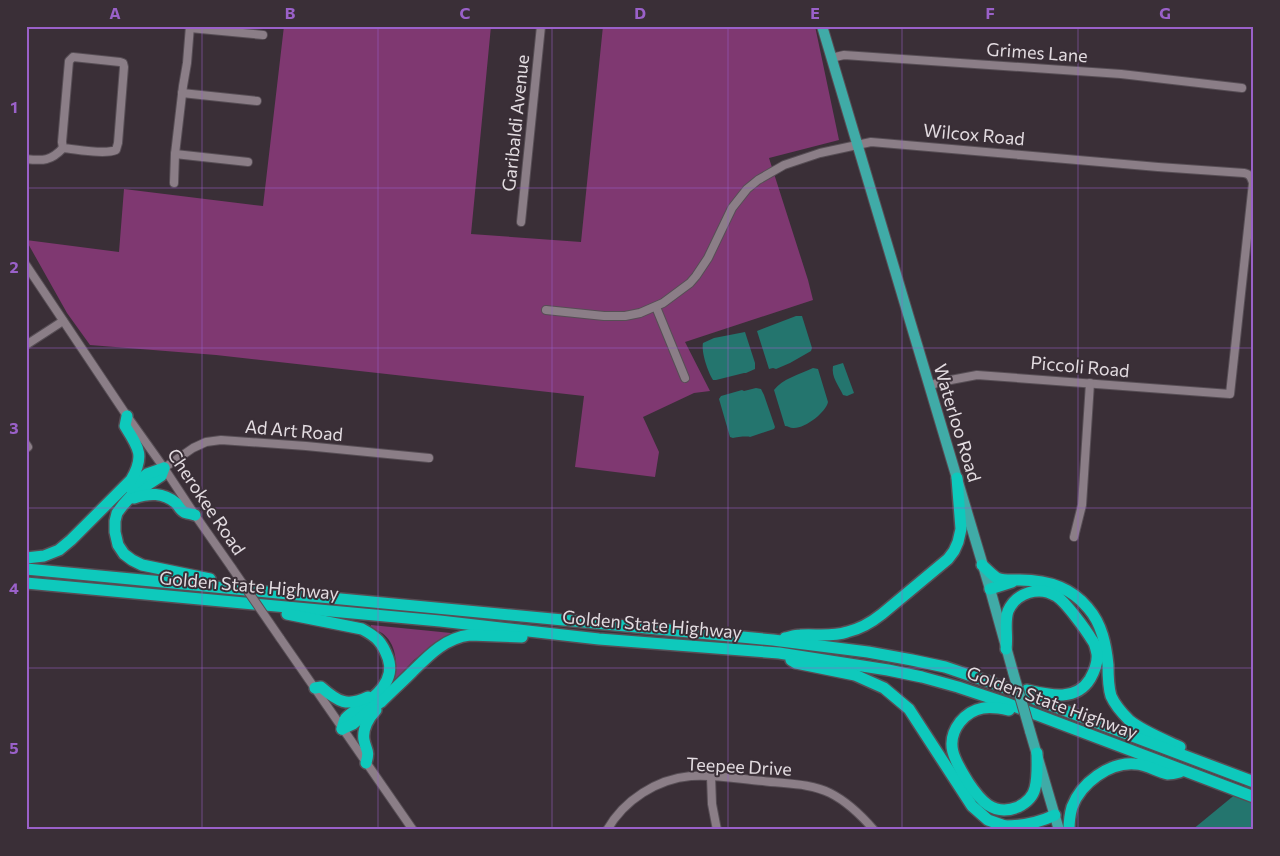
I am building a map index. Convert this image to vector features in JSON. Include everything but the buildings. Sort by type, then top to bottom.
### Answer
[{"type":"highway","points":[[127,416],[125,426],[138,446],[140,458],[136,472],[125,495],[123,505],[115,521],[118,545],[124,554],[142,565],[217,581],[230,588]]},
{"type":"highway","points":[[125,495],[132,495],[161,476],[164,468]]},
{"type":"highway","points":[[773,640],[800,635],[832,635],[860,628],[872,622],[948,560],[958,542],[961,529],[957,478]]},
{"type":"highway","points":[[26,558],[44,556],[59,550],[125,495],[149,494],[167,497],[176,502],[184,512],[195,515]]},
{"type":"highway","points":[[982,565],[997,578],[1048,582],[1076,596],[1089,609],[1100,628],[1107,659],[1109,688],[1119,710],[1131,722],[1184,749],[1192,759]]},
{"type":"highway","name":"Golden State Highway","points":[[26,569],[773,640],[868,652],[945,667],[1254,782]]},
{"type":"highway","points":[[990,589],[1019,580]]},
{"type":"highway","name":"Golden State Highway","points":[[26,583],[440,621],[599,639],[779,653],[856,664],[922,677],[992,698],[1254,798]]},
{"type":"highway","points":[[992,683],[1064,696],[1076,692],[1087,683],[1095,668],[1097,655],[1094,641],[1064,603],[1056,596],[1039,591],[1031,591],[1022,595],[1012,604],[1006,622],[1008,640],[1006,649]]},
{"type":"highway","points":[[258,605],[277,612],[362,629],[382,643],[389,661],[389,675],[378,699],[379,708],[370,717],[365,728],[364,738],[369,754],[366,763]]},
{"type":"highway","points":[[342,729],[346,717],[378,699],[433,651],[448,641],[470,635],[533,638],[542,632]]},
{"type":"highway","points":[[779,653],[796,663],[855,674],[884,688],[909,709],[972,806],[988,820],[1008,828],[1038,822],[1055,814]]},
{"type":"highway","points":[[315,688],[321,687],[333,697],[343,702],[360,701],[370,696],[378,699]]},
{"type":"highway","points":[[1037,753],[1037,780],[1031,798],[1015,808],[1000,810],[987,805],[977,796],[956,762],[952,741],[962,720],[981,708],[992,707],[1041,717]]},
{"type":"highway","points":[[1069,830],[1070,814],[1078,795],[1088,784],[1107,770],[1121,765],[1136,764],[1146,765],[1170,774],[1185,771]]},
{"type":"main road","name":"Waterloo Road","points":[[822,26],[1060,830]]},
{"type":"street","name":"Garibaldi Avenue","points":[[521,222],[541,26]]},
{"type":"street","points":[[174,184],[175,154],[190,27],[263,35]]},
{"type":"street","name":"Grimes Lane","points":[[831,58],[844,55],[1121,74],[1242,88]]},
{"type":"street","points":[[26,160],[49,159],[58,154],[63,148],[70,59],[73,57],[97,58],[123,63],[123,94],[116,150],[106,152],[63,148]]},
{"type":"street","points":[[182,93],[257,101]]},
{"type":"street","name":"Wilcox Road","points":[[546,310],[604,316],[625,316],[656,307],[672,297],[696,276],[708,258],[732,208],[747,189],[758,180],[784,165],[820,153],[871,142],[1158,167],[1244,172],[1251,177],[1253,182],[1230,394]]},
{"type":"street","points":[[175,154],[248,162]]},
{"type":"street","name":"Cherokee Road","points":[[26,265],[127,416],[413,830]]},
{"type":"street","points":[[656,307],[685,378]]},
{"type":"street","points":[[26,345],[63,321]]},
{"type":"street","name":"Piccoli Road","points":[[929,386],[977,374],[1230,394]]},
{"type":"street","points":[[1074,537],[1082,505],[1090,383]]},
{"type":"street","name":"Ad Art Road","points":[[164,468],[193,448],[206,442],[221,440],[429,458]]},
{"type":"street","name":"Teepee Drive","points":[[607,830],[616,816],[628,804],[653,787],[679,778],[698,776],[810,786],[820,789],[829,792],[851,806],[874,830]]},
{"type":"street","points":[[711,777],[713,814],[717,830]]},
{"type":"shaded area","points":[[284,26],[491,26],[471,234],[581,242],[603,26],[815,26],[839,140],[769,158],[813,300],[685,342],[710,391],[694,393],[643,417],[659,452],[655,477],[575,467],[584,396],[216,355],[90,345],[67,313],[26,240],[119,252],[124,189],[263,206]]},
{"type":"shaded area","points":[[796,316],[802,316],[812,348],[811,351],[776,369],[769,369],[757,331]]},
{"type":"shaded area","points":[[745,332],[755,363],[755,369],[746,373],[713,380],[705,362],[703,343],[714,338]]},
{"type":"shaded area","points":[[843,363],[854,393],[847,396],[843,395],[833,374],[833,366]]},
{"type":"shaded area","points":[[813,368],[818,369],[828,402],[823,410],[809,423],[798,428],[785,426],[774,390],[786,380]]},
{"type":"shaded area","points":[[756,388],[761,389],[764,395],[775,427],[774,429],[750,437],[730,437],[719,399],[721,396]]},
{"type":"shaded area","points":[[371,625],[451,633],[450,636],[429,648],[414,660],[396,679],[394,678],[396,660],[393,648],[387,637],[371,628]]},
{"type":"shaded area","points":[[1254,779],[1254,830],[1192,830]]}]
